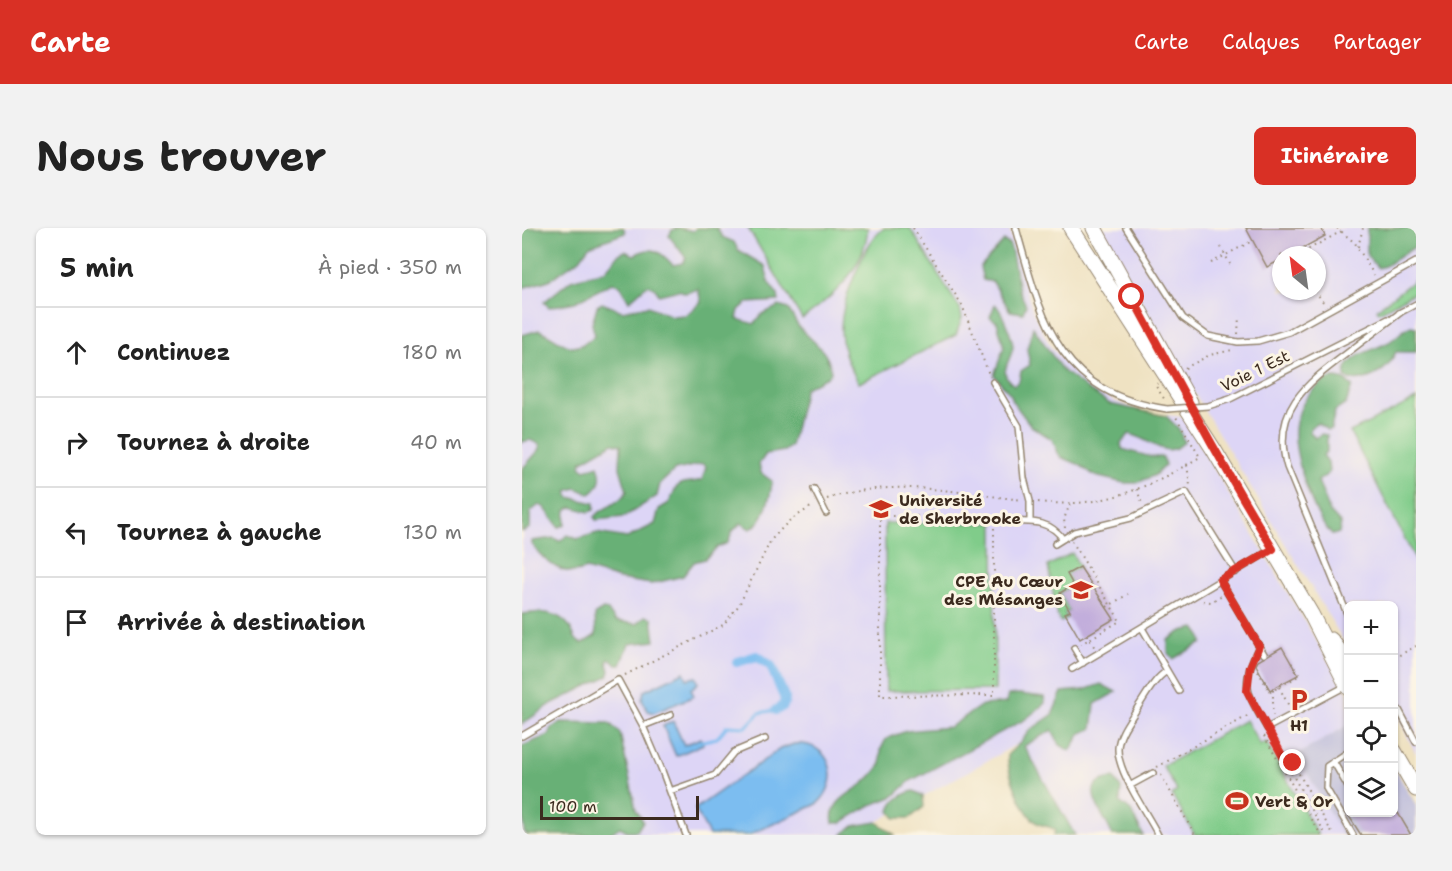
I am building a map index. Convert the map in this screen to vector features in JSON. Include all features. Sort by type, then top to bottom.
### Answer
[{"type":"main road","points":[[1071,228],[1207,454],[1273,549],[1311,614],[1344,678]]},
{"type":"main road","points":[[1094,228],[1180,381],[1207,454]]},
{"type":"main road","points":[[1311,614],[1344,657]]},
{"type":"main road","points":[[1398,758],[1416,789]]},
{"type":"lane","name":"Voie 1 Est","points":[[1016,228],[1043,317],[1067,357],[1107,390],[1137,403],[1168,408],[1208,406],[1248,390],[1416,304]]},
{"type":"lane","points":[[1126,228],[1186,321],[1212,338],[1238,342],[1257,341],[1289,332],[1416,262]]},
{"type":"lane","points":[[1344,606],[1287,467],[1283,448],[1284,428],[1293,402],[1307,384],[1401,312]]},
{"type":"lane","points":[[993,382],[1020,426],[1024,478],[1030,501],[1030,521]]},
{"type":"lane","points":[[814,489],[826,513]]},
{"type":"lane","points":[[1055,544],[1076,531],[1128,519],[1186,492],[1236,572]]},
{"type":"lane","points":[[1015,522],[1030,521],[1045,525],[1063,539]]},
{"type":"lane","points":[[1072,669],[1273,549]]},
{"type":"lane","points":[[1220,580],[1264,654]]},
{"type":"lane","points":[[1142,628],[1179,691]]},
{"type":"lane","points":[[1077,646],[1083,663]]},
{"type":"lane","points":[[1259,646],[1250,667],[1246,687],[1265,731],[1344,688]]},
{"type":"lane","points":[[1158,835],[1121,762],[1120,741],[1142,700],[1161,674],[1167,671]]},
{"type":"lane","points":[[522,736],[618,680],[642,726],[686,835]]},
{"type":"lane","points":[[1398,710],[1416,742]]},
{"type":"lane","points":[[642,726],[671,715]]},
{"type":"lane","points":[[670,791],[715,775],[734,753],[765,739]]},
{"type":"lane","points":[[1344,754],[1333,761],[1326,769],[1326,788],[1353,835]]},
{"type":"lane","points":[[1333,761],[1344,781]]},
{"type":"lane","points":[[1131,785],[1153,773]]},
{"type":"path","points":[[913,228],[963,313],[980,357],[993,382]]},
{"type":"path","points":[[1337,228],[1358,247],[1373,273]]},
{"type":"path","points":[[1358,247],[1363,228]]},
{"type":"path","points":[[1314,246],[1342,231]]},
{"type":"path","points":[[1211,262],[1252,241]]},
{"type":"path","points":[[1221,246],[1230,264]]},
{"type":"path","points":[[1238,336],[1239,316]]},
{"type":"path","points":[[1182,369],[1210,355],[1237,347]]},
{"type":"path","points":[[1158,389],[1168,408]]},
{"type":"path","points":[[1036,501],[1070,504],[1111,499],[1137,489],[1207,454],[1175,416]]},
{"type":"path","points":[[1187,465],[1190,489]]},
{"type":"path","points":[[618,680],[723,625],[740,605],[771,540],[792,518],[820,501],[857,492],[903,488],[946,489],[1024,500]]},
{"type":"path","points":[[1137,489],[1143,506]]},
{"type":"path","points":[[1065,528],[1064,519],[1070,504]]},
{"type":"path","points":[[880,516],[994,516],[994,523],[994,695],[880,696],[880,516]]},
{"type":"path","points":[[994,523],[1015,522]]},
{"type":"path","points":[[1072,541],[1120,621],[1077,646]]},
{"type":"path","points":[[1079,565],[1085,562]]},
{"type":"path","points":[[1194,606],[1202,601],[1211,602],[1225,593]]},
{"type":"path","points":[[1109,606],[1128,594]]},
{"type":"path","points":[[1087,635],[1089,639]]},
{"type":"path","points":[[1398,656],[1416,646]]},
{"type":"path","points":[[1254,663],[1270,692],[1300,675],[1290,661]]},
{"type":"path","points":[[1279,687],[1288,704]]},
{"type":"path","points":[[1272,716],[1273,690]]},
{"type":"path","points":[[1194,835],[1156,767],[1251,714]]},
{"type":"path","points":[[1265,731],[1288,766],[1327,835],[1332,833],[1293,763],[1288,766]]},
{"type":"path","points":[[1265,731],[1321,835]]},
{"type":"shaded area","name":"Université de Sherbrooke","points":[[522,228],[1009,228],[1033,312],[1051,347],[1084,382],[1114,401],[1150,413],[1183,417],[1344,687],[1344,727],[1297,755],[1342,835],[1075,835],[1021,742],[853,835],[522,835]]},
{"type":"shaded area","points":[[1101,228],[1416,228],[1416,754],[1398,716],[1398,601],[1344,601],[1344,641],[1164,343]]},
{"type":"shaded area","points":[[1344,727],[1344,817],[1398,817],[1398,774],[1416,805],[1416,835],[1342,835],[1297,755]]},
{"type":"green space","points":[[522,228],[624,228],[625,233],[589,246],[580,259],[549,280],[522,288]]},
{"type":"green space","points":[[678,228],[693,231],[696,228],[717,228],[722,237],[734,242],[738,250],[765,266],[769,283],[778,295],[779,301],[747,303],[739,310],[737,319],[754,324],[762,314],[779,306],[788,309],[799,327],[824,353],[831,372],[827,377],[805,388],[791,446],[784,451],[766,454],[759,464],[761,473],[772,481],[766,508],[755,526],[750,529],[741,523],[732,532],[728,543],[718,547],[705,559],[694,562],[683,576],[651,584],[619,579],[586,569],[578,572],[563,570],[543,557],[532,541],[554,538],[559,541],[568,535],[577,539],[597,533],[627,538],[655,524],[659,509],[669,503],[675,489],[683,483],[702,480],[706,467],[703,464],[675,470],[660,484],[657,496],[624,517],[596,520],[594,517],[621,499],[627,491],[620,468],[621,445],[613,443],[582,461],[580,466],[585,470],[598,466],[600,470],[598,485],[593,491],[590,494],[576,488],[567,491],[569,497],[594,503],[594,510],[589,512],[572,507],[566,510],[565,525],[559,527],[544,507],[539,505],[530,512],[530,528],[522,532],[522,469],[540,449],[539,444],[530,440],[522,442],[522,335],[539,330],[566,345],[579,346],[595,335],[592,324],[597,306],[602,303],[622,311],[648,306],[672,316],[686,315],[701,302],[698,289],[686,293],[679,290],[659,295],[655,288],[647,285],[629,301],[620,285],[612,283],[575,302],[549,307],[544,302],[571,280],[605,271],[619,254],[625,251],[634,255],[646,250],[656,251],[673,265],[683,263],[686,258],[669,236],[672,230]]},
{"type":"green space","points":[[748,228],[868,228],[860,257],[846,281],[802,319]]},
{"type":"green space","points":[[884,228],[910,228],[960,309],[962,318],[956,335],[859,383],[845,354],[841,327],[842,314],[865,252]]},
{"type":"green space","points":[[1367,228],[1416,228],[1416,246],[1378,268],[1367,256]]},
{"type":"green space","points":[[1004,241],[1011,249],[1019,290],[1026,305],[1023,313],[1010,311],[993,282],[983,280],[980,267]]},
{"type":"green space","points":[[1416,279],[1416,292],[1379,312],[1377,309]]},
{"type":"green space","points":[[995,304],[1009,331],[1013,347],[1005,372],[1009,381],[1014,385],[1019,381],[1021,371],[1030,365],[1027,349],[1033,327],[1062,370],[1087,389],[1110,404],[1166,416],[1179,429],[1184,442],[1170,450],[1157,447],[1129,434],[1121,443],[1122,449],[1151,457],[1163,457],[1165,465],[1155,475],[1137,483],[1124,483],[1095,476],[1078,464],[1060,457],[1052,439],[1031,426],[1013,402],[1011,395],[994,375],[1004,347],[997,322],[990,317]]},
{"type":"green space","points":[[1411,326],[1416,327],[1416,352],[1396,352],[1385,368],[1368,378],[1356,380],[1345,377],[1349,364],[1354,359],[1390,341]]},
{"type":"green space","points":[[1336,378],[1345,380],[1352,386],[1346,404],[1335,411],[1331,429],[1327,430],[1318,423],[1311,427],[1310,432],[1315,438],[1322,434],[1327,435],[1327,451],[1323,455],[1328,462],[1329,473],[1318,481],[1330,512],[1341,524],[1339,533],[1333,535],[1319,516],[1306,487],[1298,456],[1295,427],[1298,415],[1309,394],[1323,381]]},
{"type":"green space","points":[[1416,399],[1416,561],[1350,432]]},
{"type":"green space","points":[[885,523],[994,523],[995,690],[886,691]]},
{"type":"green space","points":[[1072,553],[1080,567],[1068,574],[1073,585],[1060,593],[1070,611],[1065,613],[1067,618],[1061,622],[1057,615],[1048,566]]},
{"type":"green space","points":[[603,609],[607,610],[616,621],[637,624],[645,616],[652,618],[655,641],[629,644],[621,665],[617,665],[610,659],[607,661],[610,671],[608,676],[553,703],[522,724],[522,614],[542,613],[562,619],[582,644],[596,635],[595,614]]},
{"type":"green space","points":[[1195,628],[1201,636],[1202,643],[1173,659],[1168,652],[1168,640],[1182,631]]},
{"type":"green space","points":[[1101,684],[1116,692],[1095,704],[1092,729],[1081,733],[1070,751],[1060,745],[1052,730],[1024,746],[1075,835],[1054,835],[1055,830],[1037,823],[1026,811],[1013,781],[1008,754],[1029,731],[1052,715],[1062,692],[1084,690]]},
{"type":"green space","points":[[1008,695],[1044,697],[1045,703],[1026,719],[910,781],[894,796],[869,806],[841,823],[833,823],[832,816],[836,805],[866,781],[881,764],[881,749],[886,739],[906,731],[950,727],[982,705],[1006,703]]},
{"type":"green space","name":"Vert & Or","points":[[1246,720],[1260,745],[1266,742],[1318,835],[1195,835],[1172,795],[1177,791],[1163,766]]},
{"type":"green space","points":[[561,722],[609,723],[620,733],[636,810],[643,821],[637,831],[627,831],[620,827],[608,835],[527,835],[524,832],[522,746],[549,735],[552,728]]},
{"type":"green space","points":[[1114,778],[1121,788],[1120,802],[1131,811],[1143,835],[1112,835],[1099,810],[1095,801],[1095,786],[1102,781]]},
{"type":"green space","points":[[914,791],[923,796],[924,807],[910,818],[895,818],[890,811],[893,804],[902,795]]},
{"type":"green space","points":[[877,822],[895,835],[842,835],[853,826]]},
{"type":"water","points":[[684,672],[687,679],[696,677],[698,683],[691,689],[694,696],[654,713],[648,711],[642,700],[644,691]]},
{"type":"water","points":[[673,721],[684,745],[701,738],[703,744],[676,756],[663,726]]},
{"type":"water","points":[[794,744],[817,749],[829,764],[830,784],[825,795],[817,804],[749,835],[709,835],[695,809],[780,749]]},
{"type":"building","points":[[1246,228],[1321,228],[1325,236],[1307,246],[1272,246],[1272,264],[1267,267]]},
{"type":"building","points":[[1080,567],[1114,619],[1080,639],[1065,613],[1070,611],[1060,593],[1073,585],[1067,574]]},
{"type":"building","points":[[1282,647],[1298,675],[1270,690],[1256,665],[1258,661]]},
{"type":"building","points":[[1398,813],[1411,835],[1361,835],[1350,817],[1398,817]]},
{"type":"waterway","points":[[737,662],[757,656],[771,666],[785,699],[783,706],[776,710]]},
{"type":"waterway","points":[[698,742],[717,738],[727,726],[746,727],[759,713],[776,710]]},
{"type":"place","name":"Université de Sherbrooke","points":[[881,509]]},
{"type":"place","name":"CPE Au Cœur des Mésanges","points":[[1081,590]]},
{"type":"place","name":"H1","points":[[1299,700]]},
{"type":"place","name":"Vert & Or","points":[[1237,801]]},
{"type":"route","points":[[1132,297],[1180,381],[1214,450],[1273,549],[1220,580],[1259,646],[1246,682],[1249,697],[1288,766],[1293,763]]}]
